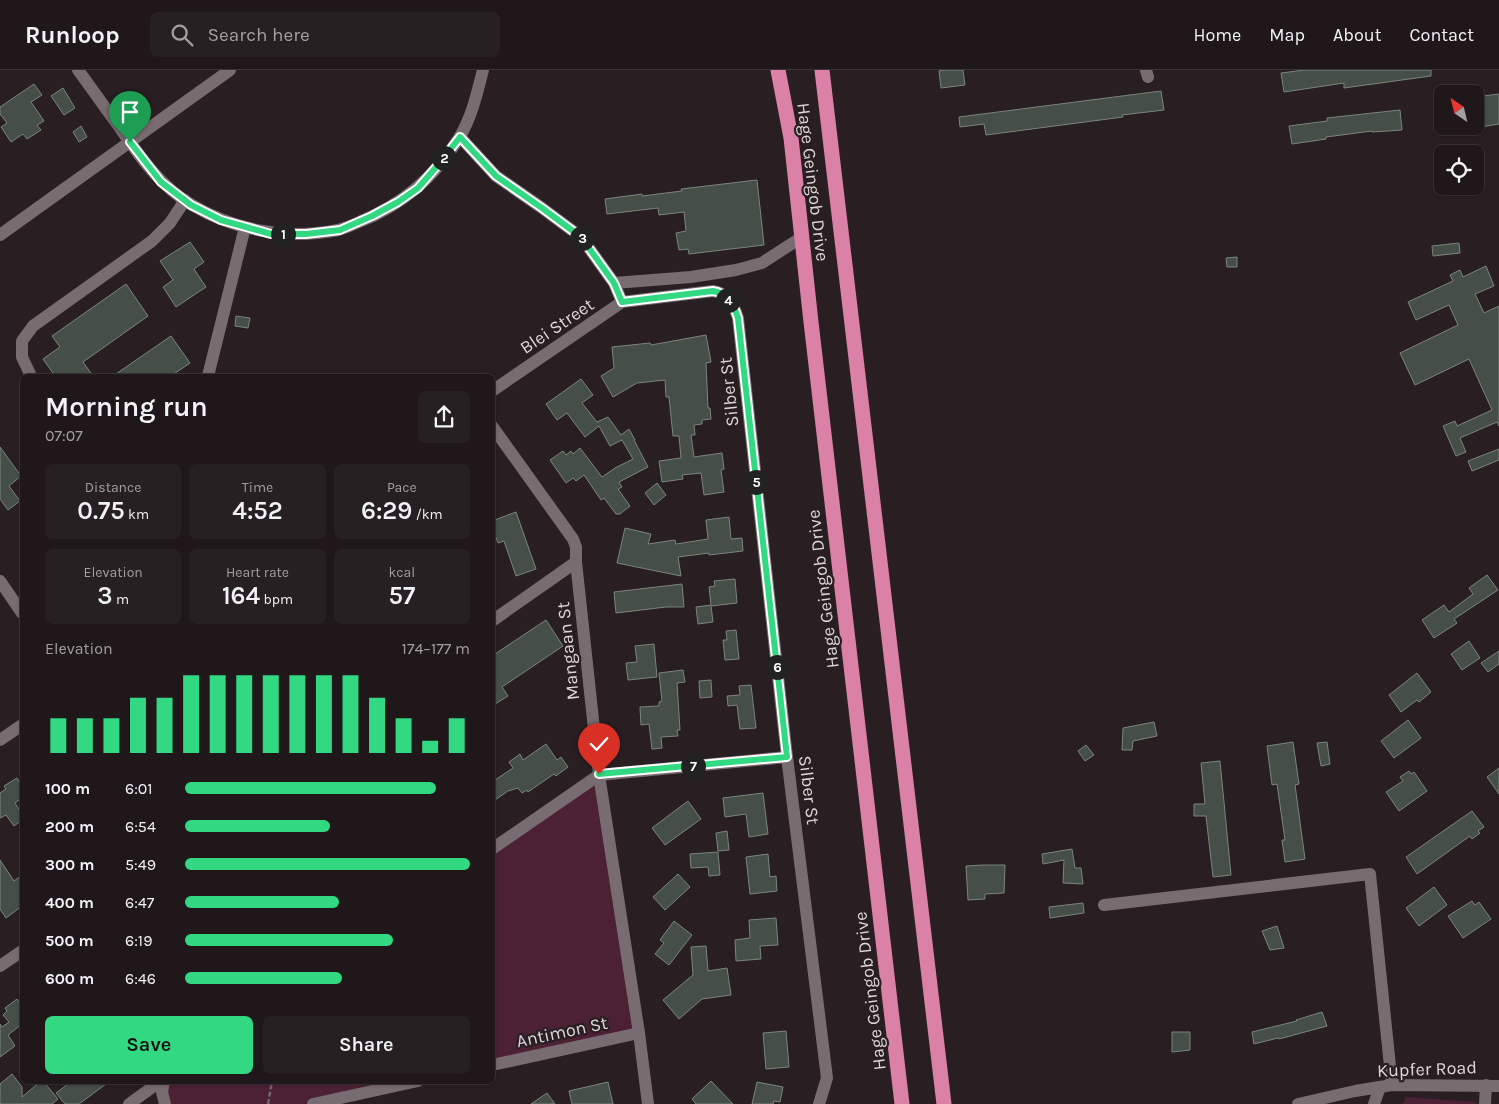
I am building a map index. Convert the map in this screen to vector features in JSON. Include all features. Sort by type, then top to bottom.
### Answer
[{"type":"highway","name":"Hage Geingob Drive","points":[[778,70],[791,138],[902,1104]]},
{"type":"highway","name":"Hage Geingob Drive","points":[[822,70],[944,1104]]},
{"type":"street","points":[[78,70],[161,182],[191,205],[221,220],[271,234],[306,234],[340,230],[372,216],[398,202],[418,188],[460,137],[474,105],[483,70]]},
{"type":"street","points":[[0,235],[230,70]]},
{"type":"street","points":[[460,137],[496,176],[581,237],[614,283],[622,302]]},
{"type":"street","points":[[30,374],[22,357],[22,341],[32,326],[152,242],[170,223],[185,200]]},
{"type":"street","points":[[208,374],[245,227]]},
{"type":"street","points":[[614,283],[736,270],[762,263],[802,237]]},
{"type":"street","name":"Blei Street","points":[[495,389],[622,302],[713,291],[724,295],[731,302]]},
{"type":"street","name":"Silber St","points":[[731,302],[738,318],[787,757],[827,1078],[819,1104]]},
{"type":"street","name":"Mangaan St","points":[[495,430],[573,539],[576,547],[576,562],[599,774],[639,1033],[648,1104]]},
{"type":"street","points":[[495,619],[576,562]]},
{"type":"street","points":[[0,581],[20,610]]},
{"type":"street","points":[[0,740],[20,726]]},
{"type":"street","points":[[495,847],[599,774],[787,757]]},
{"type":"street","points":[[1104,905],[1370,874],[1386,1086],[1374,1104]]},
{"type":"street","points":[[0,966],[20,952]]},
{"type":"street","name":"Antimon St","points":[[495,1064],[639,1033]]},
{"type":"street","points":[[129,1104],[158,1084]]},
{"type":"street","points":[[162,1084],[165,1104]]},
{"type":"street","points":[[313,1104],[404,1084]]},
{"type":"street","points":[[1485,1104],[1492,1085]]},
{"type":"street","name":"Kupfer Road","points":[[1298,1104],[1386,1086],[1492,1085]]},
{"type":"path","points":[[268,1104],[271,1084]]},
{"type":"shaded area","points":[[599,775],[639,1033],[495,1065],[495,847]]},
{"type":"shaded area","points":[[164,1084],[404,1084],[313,1104],[165,1104]]},
{"type":"shaded area","points":[[1406,1097],[1476,1102],[1476,1104],[1403,1104]]},
{"type":"building","points":[[963,70],[965,85],[941,88],[939,71]]},
{"type":"building","points":[[1305,70],[1431,70],[1431,76],[1344,88],[1344,83],[1284,92],[1281,73]]},
{"type":"building","points":[[34,84],[42,95],[31,102],[44,121],[37,125],[41,130],[27,139],[23,134],[11,142],[1,127],[7,123],[0,114],[0,107]]},
{"type":"building","points":[[63,88],[75,108],[64,115],[51,96]]},
{"type":"building","points":[[1161,91],[1164,110],[986,135],[984,124],[960,127],[959,117]]},
{"type":"building","points":[[1499,94],[1499,124],[1484,126],[1484,96]]},
{"type":"building","points":[[1400,110],[1402,130],[1372,131],[1292,144],[1289,126],[1327,121],[1327,118]]},
{"type":"building","points":[[81,126],[87,137],[79,142],[73,132]]},
{"type":"building","points":[[757,180],[764,245],[689,254],[688,249],[679,250],[676,233],[686,231],[684,212],[659,215],[658,208],[607,214],[605,199],[682,191],[681,189]]},
{"type":"building","points":[[190,242],[204,262],[194,269],[206,287],[176,307],[163,287],[173,280],[160,261]]},
{"type":"building","points":[[1459,243],[1460,253],[1433,256],[1432,246]]},
{"type":"building","points":[[1237,257],[1237,267],[1227,267],[1226,258]]},
{"type":"building","points":[[1486,266],[1494,286],[1475,294],[1484,313],[1499,306],[1499,426],[1497,422],[1460,438],[1466,452],[1456,456],[1443,426],[1455,421],[1457,426],[1492,410],[1469,359],[1415,385],[1400,353],[1458,325],[1449,305],[1416,320],[1408,302],[1453,281],[1450,275],[1460,270],[1463,277]]},
{"type":"building","points":[[126,284],[148,316],[83,362],[92,374],[54,374],[43,359],[60,347],[52,336]]},
{"type":"building","points":[[236,316],[250,318],[248,328],[235,326]]},
{"type":"building","points":[[706,335],[711,362],[706,363],[708,408],[710,408],[711,419],[702,420],[702,424],[694,425],[695,435],[691,435],[694,457],[722,453],[724,469],[721,470],[724,492],[704,495],[701,473],[682,475],[683,479],[662,482],[659,461],[681,458],[679,436],[673,436],[669,397],[666,397],[665,380],[637,383],[613,397],[601,376],[614,368],[612,347],[650,343],[651,345]]},
{"type":"building","points":[[171,336],[190,363],[174,374],[116,374]]},
{"type":"building","points":[[581,379],[593,395],[582,403],[597,422],[608,417],[621,435],[629,429],[648,467],[619,482],[622,487],[618,489],[630,506],[620,514],[616,514],[604,498],[601,500],[584,475],[576,481],[573,478],[566,483],[550,460],[563,451],[566,455],[571,451],[573,454],[580,448],[602,477],[633,459],[622,440],[610,446],[599,426],[585,437],[567,413],[557,420],[546,404]]},
{"type":"building","points":[[0,447],[20,475],[20,477],[9,486],[20,501],[8,510],[0,499]]},
{"type":"building","points":[[1499,449],[1499,460],[1472,471],[1468,461]]},
{"type":"building","points":[[657,483],[666,495],[654,505],[645,493]]},
{"type":"building","points":[[516,512],[536,569],[516,576],[504,541],[498,543],[495,535],[495,520]]},
{"type":"building","points":[[729,517],[731,539],[742,538],[743,551],[678,557],[681,576],[617,563],[625,528],[651,534],[648,544],[675,540],[676,544],[708,539],[706,520]]},
{"type":"building","points":[[1487,575],[1498,590],[1454,619],[1457,623],[1434,638],[1422,620],[1444,605],[1449,612],[1473,594],[1469,588]]},
{"type":"building","points":[[735,579],[737,603],[711,606],[713,622],[698,624],[696,607],[711,605],[709,587],[715,586],[714,581]]},
{"type":"building","points":[[682,584],[684,607],[666,607],[616,613],[614,592]]},
{"type":"building","points":[[546,620],[563,646],[502,687],[508,696],[495,704],[495,654]]},
{"type":"building","points":[[736,630],[739,659],[725,660],[723,640],[727,640],[726,631]]},
{"type":"building","points":[[1469,641],[1480,658],[1462,670],[1451,654]]},
{"type":"building","points":[[654,644],[657,677],[628,680],[626,663],[637,662],[635,646]]},
{"type":"building","points":[[1499,651],[1499,664],[1488,672],[1481,663]]},
{"type":"building","points":[[683,670],[685,682],[677,683],[680,730],[677,730],[678,736],[661,737],[662,748],[652,749],[649,724],[641,725],[640,707],[659,706],[659,702],[662,701],[659,673]]},
{"type":"building","points":[[1417,673],[1431,692],[1419,702],[1417,700],[1401,712],[1389,695]]},
{"type":"building","points":[[711,680],[712,697],[700,698],[699,681]]},
{"type":"building","points":[[751,685],[756,728],[740,729],[737,705],[728,706],[727,696],[740,695],[739,686]]},
{"type":"building","points":[[1408,720],[1421,738],[1394,758],[1381,741]]},
{"type":"building","points":[[1154,722],[1157,736],[1133,741],[1132,750],[1122,750],[1123,728]]},
{"type":"building","points":[[1293,742],[1299,784],[1295,785],[1305,859],[1285,862],[1282,840],[1285,840],[1277,784],[1272,785],[1267,746]]},
{"type":"building","points":[[1327,742],[1330,764],[1321,766],[1317,743]]},
{"type":"building","points":[[546,744],[557,760],[561,757],[568,767],[528,792],[527,790],[522,793],[518,788],[508,791],[495,800],[495,780],[513,768],[509,762],[520,754],[523,760]]},
{"type":"building","points":[[1086,745],[1094,755],[1085,761],[1078,751]]},
{"type":"building","points":[[1220,761],[1231,875],[1213,877],[1206,816],[1194,816],[1194,804],[1205,804],[1201,763]]},
{"type":"building","points":[[1499,768],[1499,794],[1487,777]]},
{"type":"building","points":[[1409,771],[1411,774],[1414,772],[1427,791],[1399,811],[1386,792],[1403,781],[1400,777]]},
{"type":"building","points":[[17,778],[20,783],[20,799],[15,803],[20,811],[20,822],[14,826],[6,815],[0,818],[0,793],[6,789],[4,786]]},
{"type":"building","points":[[763,793],[768,834],[749,837],[746,814],[725,817],[723,798]]},
{"type":"building","points":[[688,801],[701,819],[665,845],[652,828]]},
{"type":"building","points":[[1472,811],[1484,827],[1478,831],[1480,833],[1472,839],[1470,836],[1417,874],[1406,857]]},
{"type":"building","points":[[727,831],[729,850],[718,851],[716,833]]},
{"type":"building","points":[[1072,849],[1075,868],[1081,868],[1083,884],[1063,883],[1064,860],[1043,864],[1042,854]]},
{"type":"building","points":[[718,852],[720,875],[709,876],[708,867],[691,868],[690,854]]},
{"type":"building","points":[[768,854],[770,877],[776,876],[777,891],[750,894],[746,857]]},
{"type":"building","points":[[0,860],[14,881],[20,876],[20,908],[6,918],[0,909]]},
{"type":"building","points":[[1005,865],[1004,893],[985,894],[985,899],[968,900],[966,866]]},
{"type":"building","points":[[678,874],[690,887],[665,910],[653,897]]},
{"type":"building","points":[[1434,887],[1447,905],[1419,926],[1406,908]]},
{"type":"building","points":[[1472,901],[1475,905],[1479,902],[1491,919],[1463,938],[1448,916]]},
{"type":"building","points":[[1083,903],[1084,913],[1050,918],[1049,907]]},
{"type":"building","points":[[776,918],[778,945],[760,946],[761,959],[736,961],[735,940],[750,938],[749,920]]},
{"type":"building","points":[[674,921],[692,935],[669,965],[655,954],[664,943],[660,940]]},
{"type":"building","points":[[1277,926],[1284,948],[1270,950],[1262,931]]},
{"type":"building","points":[[706,946],[708,971],[727,968],[731,995],[702,999],[679,1019],[663,1000],[693,975],[691,947]]},
{"type":"building","points":[[17,999],[20,1003],[20,1026],[8,1035],[15,1046],[0,1057],[0,1024],[2,1027],[9,1022],[3,1015],[7,1011],[5,1008]]},
{"type":"building","points":[[1322,1012],[1327,1026],[1254,1044],[1252,1032],[1297,1021]]},
{"type":"building","points":[[786,1031],[789,1067],[766,1069],[763,1033]]},
{"type":"building","points":[[1172,1032],[1190,1032],[1190,1050],[1172,1052]]},
{"type":"building","points":[[12,1074],[22,1087],[22,1097],[37,1084],[46,1084],[58,1099],[52,1104],[0,1104],[0,1084]]},
{"type":"building","points":[[711,1081],[733,1104],[696,1104],[692,1099]]},
{"type":"building","points":[[608,1082],[613,1104],[572,1104],[569,1091]]},
{"type":"building","points":[[757,1082],[783,1087],[780,1102],[752,1104]]},
{"type":"building","points":[[68,1084],[106,1084],[79,1104],[65,1104],[56,1093]]},
{"type":"building","points":[[547,1093],[555,1104],[531,1104]]},
{"type":"route","points":[[130,142],[161,182],[191,205],[221,220],[271,234],[306,234],[340,230],[398,202],[418,188],[460,137],[496,176],[581,237],[614,283],[622,302],[713,291],[724,295],[731,302],[738,318],[787,757],[599,774]]}]
